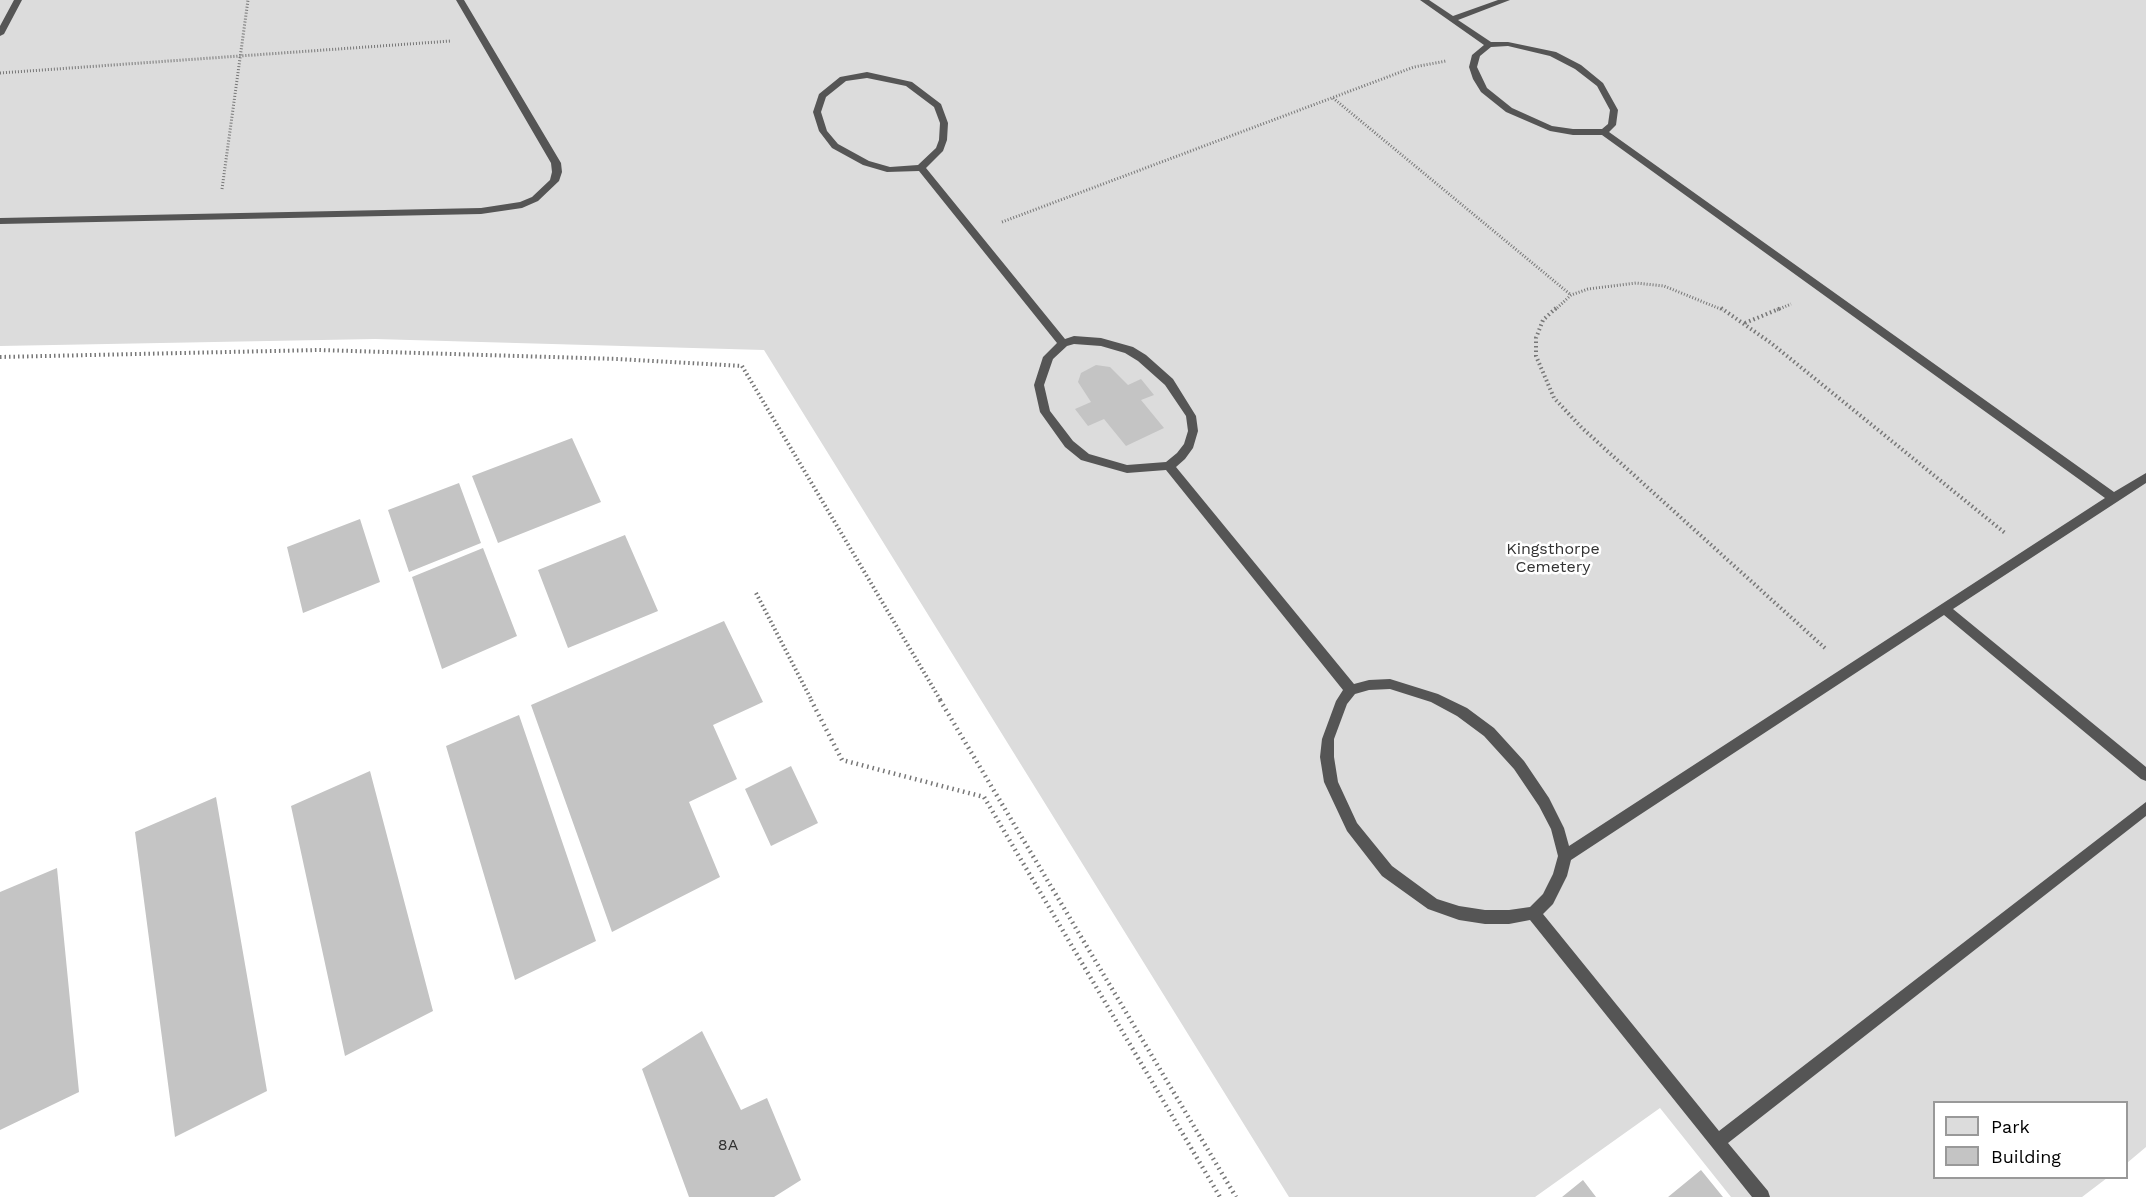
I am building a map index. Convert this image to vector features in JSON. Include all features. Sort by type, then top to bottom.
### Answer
[{"type":"lane","points":[[0,34],[18,0]]},
{"type":"lane","points":[[0,221],[481,211],[512,207],[535,199],[554,181],[556,163],[460,0]]},
{"type":"lane","points":[[1424,0],[1489,45],[1536,49],[1567,61],[1589,75],[1600,85],[1614,110],[1612,125],[1604,132]]},
{"type":"lane","points":[[1452,19],[1506,0]]},
{"type":"lane","points":[[1489,45],[1476,55],[1473,67],[1477,80],[1484,90],[1509,110],[1551,128],[1573,132],[1604,132],[2114,498]]},
{"type":"lane","points":[[867,75],[896,79],[920,90],[938,106],[945,132],[940,149],[921,168],[901,171],[880,168],[855,159],[835,146],[819,121],[817,112],[822,96],[843,79],[867,75]]},
{"type":"lane","points":[[921,168],[1063,343]]},
{"type":"lane","points":[[1087,340],[1114,344],[1142,358],[1169,382],[1191,416],[1193,431],[1189,445],[1168,466],[1127,469],[1107,465],[1085,457],[1069,444],[1045,412],[1040,395],[1041,375],[1048,357],[1063,343],[1087,340]]},
{"type":"lane","points":[[1168,466],[1352,690]]},
{"type":"lane","points":[[1565,856],[1946,610],[2146,477]]},
{"type":"lane","points":[[1946,610],[2146,775]]},
{"type":"lane","points":[[1390,684],[1434,698],[1462,712],[1489,732],[1519,765],[1544,802],[1557,828],[1565,856],[1560,876],[1548,899],[1533,913],[1509,917],[1485,917],[1459,913],[1433,904],[1387,871],[1368,850],[1339,804],[1327,757],[1328,738],[1342,701],[1352,690],[1369,685],[1390,684]]},
{"type":"lane","points":[[1718,1141],[2146,808]]},
{"type":"lane","points":[[1533,913],[1762,1197]]},
{"type":"path","points":[[218,217],[248,0]]},
{"type":"path","points":[[0,73],[481,39]]},
{"type":"path","points":[[973,232],[1414,67],[1476,55]]},
{"type":"path","points":[[1333,98],[1571,295]]},
{"type":"path","points":[[1851,671],[1582,428],[1554,398],[1536,356],[1536,338],[1543,320],[1571,295],[1607,286],[1636,284],[1664,286],[1718,306],[1745,323],[2031,554]]},
{"type":"path","points":[[1745,323],[1826,291]]},
{"type":"path","points":[[0,357],[319,350],[618,359],[742,366],[1236,1197]]},
{"type":"path","points":[[756,592],[842,760],[984,797],[1220,1197]]},
{"type":"green space","name":"Kingsthorpe Cemetery","points":[[0,0],[2146,0],[2146,1147],[2128,1162],[2128,1101],[1933,1101],[1933,1179],[2106,1179],[2082,1197],[1731,1197],[1660,1108],[1535,1197],[1289,1197],[764,350],[375,339],[0,346]]},
{"type":"building","points":[[1096,365],[1110,367],[1128,385],[1141,379],[1154,395],[1141,400],[1164,428],[1126,446],[1104,419],[1088,426],[1075,409],[1091,402],[1078,382],[1081,373]]},
{"type":"building","points":[[572,438],[601,502],[498,543],[472,476]]},
{"type":"building","points":[[459,483],[481,543],[409,572],[388,510]]},
{"type":"building","points":[[360,519],[380,582],[303,613],[287,547]]},
{"type":"building","points":[[625,535],[658,611],[568,648],[538,570]]},
{"type":"building","points":[[483,548],[517,636],[442,669],[412,577]]},
{"type":"building","points":[[724,621],[763,702],[713,725],[737,779],[689,802],[720,877],[612,932],[531,705]]},
{"type":"building","points":[[519,715],[596,941],[515,980],[446,746]]},
{"type":"building","points":[[791,766],[818,823],[771,846],[745,789]]},
{"type":"building","points":[[370,771],[433,1011],[345,1056],[291,806]]},
{"type":"building","points":[[216,797],[267,1091],[175,1137],[135,832]]},
{"type":"building","points":[[57,868],[79,1092],[0,1130],[0,892]]},
{"type":"building","points":[[702,1031],[741,1110],[767,1098],[801,1180],[774,1197],[689,1197],[642,1069]]},
{"type":"building","points":[[1701,1170],[1723,1197],[1668,1197]]},
{"type":"building","points":[[1583,1180],[1596,1197],[1562,1197]]}]
